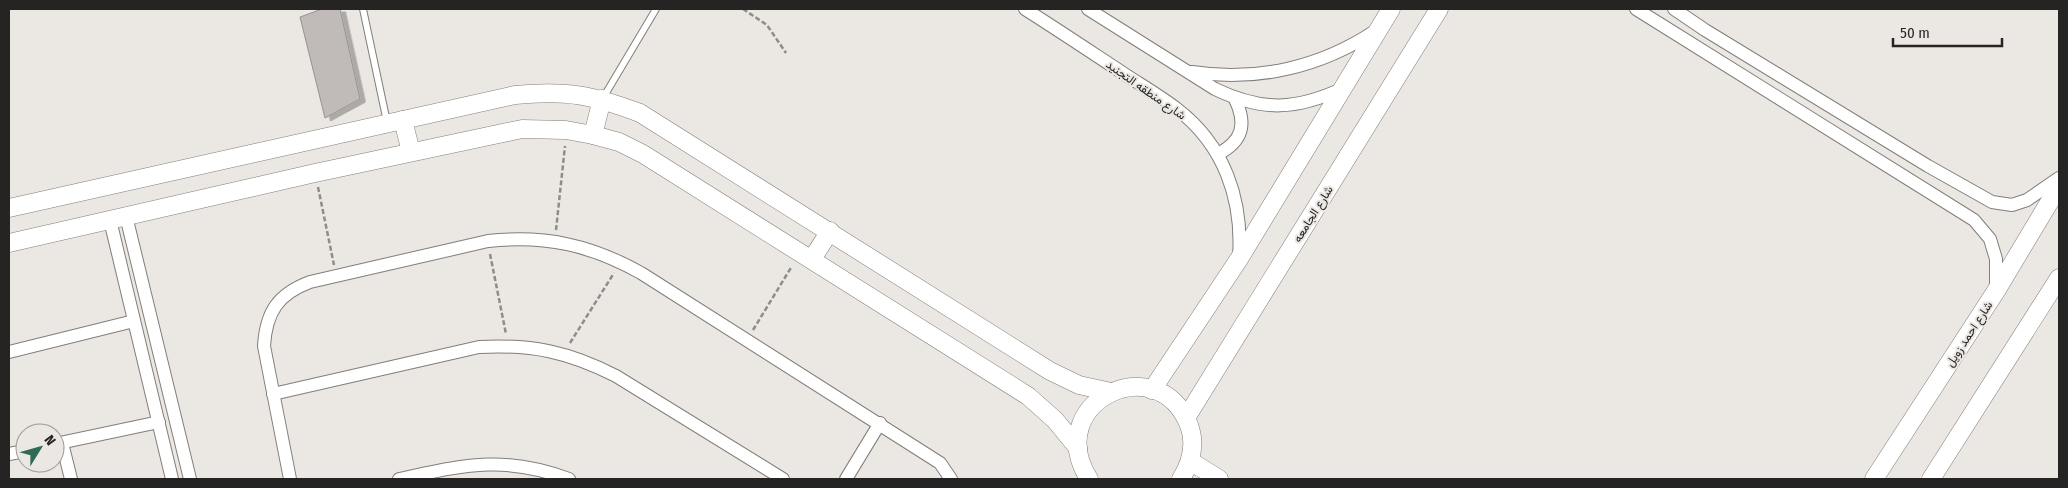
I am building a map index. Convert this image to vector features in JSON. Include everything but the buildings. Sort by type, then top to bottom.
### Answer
[{"type":"street","name":"شارع منطقه التجنيد","points":[[1025,9],[1178,109],[1200,130],[1218,154],[1228,174],[1238,209],[1241,237],[1239,259]]},
{"type":"street","points":[[1088,9],[1187,72],[1235,99],[1262,105],[1291,106],[1318,100],[1344,88]]},
{"type":"street","points":[[1152,390],[1239,259],[1391,9]]},
{"type":"street","name":"شارع الجامعه","points":[[1186,418],[1439,9]]},
{"type":"street","points":[[1636,9],[1974,220],[1990,239],[1996,259],[1996,291]]},
{"type":"street","points":[[1674,9],[1920,161],[1992,202],[2012,205],[2027,200],[2059,178]]},
{"type":"street","points":[[1187,72],[1207,75],[1248,75],[1288,70],[1326,58],[1380,28]]},
{"type":"street","points":[[9,208],[515,95],[544,92],[602,99],[640,113],[1058,375],[1080,385],[1111,392]]},
{"type":"street","points":[[593,135],[602,99]]},
{"type":"street","points":[[1218,154],[1234,144],[1241,130],[1241,114],[1235,99]]},
{"type":"street","points":[[395,121],[411,152]]},
{"type":"street","points":[[9,243],[315,173],[522,129],[566,130],[593,135],[619,142],[644,154],[1028,396],[1055,420],[1078,448]]},
{"type":"street","name":"شارع احمد زويل","points":[[1874,479],[1996,291],[2059,186]]},
{"type":"street","points":[[118,218],[134,322],[172,479]]},
{"type":"street","points":[[118,218],[190,479]]},
{"type":"street","points":[[806,256],[830,231]]},
{"type":"street","points":[[290,479],[264,346],[265,329],[270,312],[280,299],[294,288],[336,275],[488,241],[510,239],[555,241],[600,252],[621,262],[748,339],[940,462],[951,479]]},
{"type":"street","points":[[1931,479],[2059,278]]},
{"type":"street","points":[[9,352],[134,322]]},
{"type":"street","points":[[273,394],[479,347],[508,346],[536,348],[564,354],[591,363],[616,376],[783,479]]},
{"type":"street","points":[[1084,476],[1078,448],[1078,434],[1082,421],[1099,399],[1111,392],[1131,387],[1152,390],[1172,401],[1186,418],[1192,439],[1190,461],[1181,479]]},
{"type":"street","points":[[65,442],[159,422]]},
{"type":"street","points":[[846,479],[880,423]]},
{"type":"street","points":[[1190,461],[1218,479]]},
{"type":"street","points":[[65,463],[71,479]]},
{"type":"street","points":[[399,479],[458,467],[487,464],[516,465],[545,471],[569,479]]},
{"type":"lane","points":[[363,9],[395,121]]},
{"type":"lane","points":[[602,99],[656,9]]},
{"type":"path","points":[[743,9],[767,25],[786,53]]},
{"type":"path","points":[[555,241],[566,130]]},
{"type":"path","points":[[315,173],[336,275]]},
{"type":"path","points":[[488,241],[508,346]]},
{"type":"path","points":[[748,339],[806,256]]},
{"type":"path","points":[[564,354],[621,262]]}]
